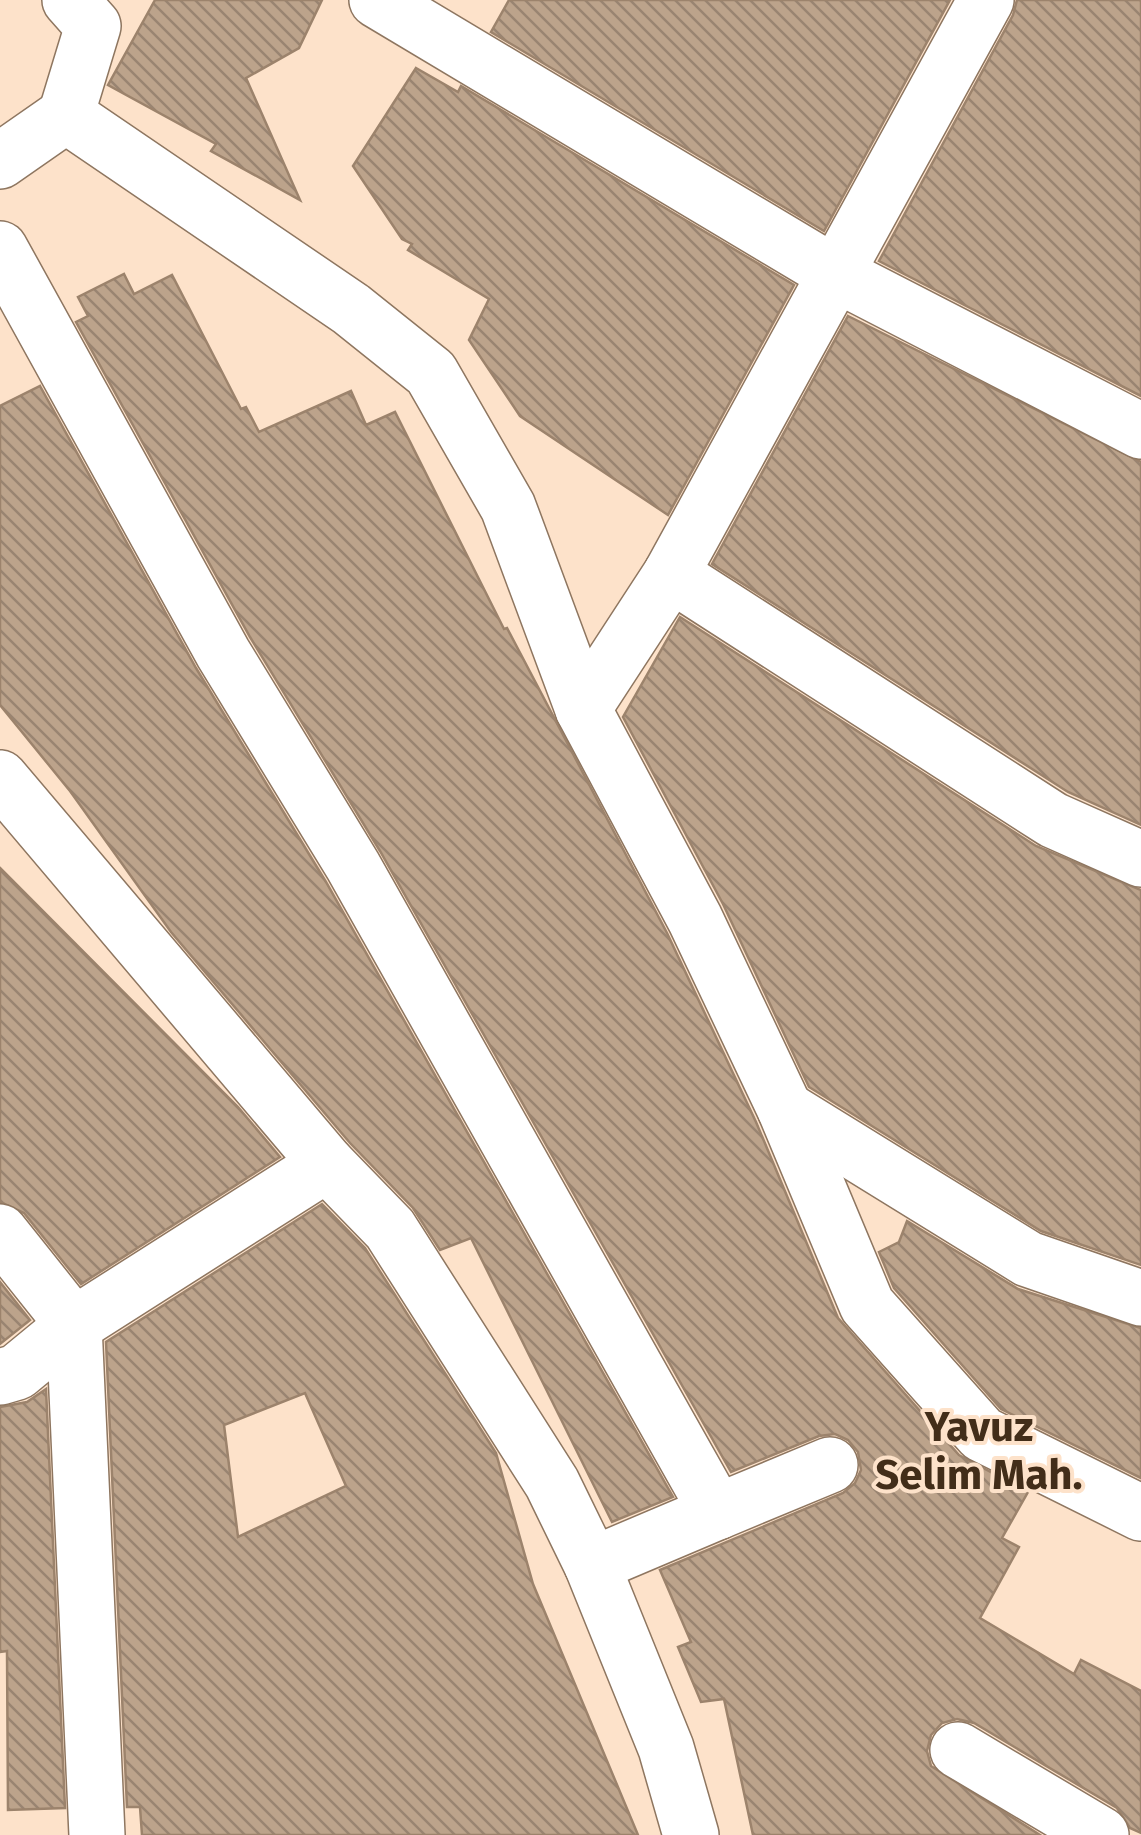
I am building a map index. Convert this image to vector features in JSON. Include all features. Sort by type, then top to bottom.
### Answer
[{"type":"street","points":[[377,0],[834,273],[1141,432]]},
{"type":"street","points":[[583,709],[671,574],[986,0]]},
{"type":"street","points":[[0,161],[66,115],[94,9]]},
{"type":"street","points":[[66,115],[351,310],[431,373],[508,507],[583,709],[695,919],[784,1108],[867,1304],[982,1434],[1141,1514]]},
{"type":"street","points":[[0,248],[223,654],[354,866],[718,1512]]},
{"type":"street","points":[[671,574],[1053,820],[1141,858]]},
{"type":"street","points":[[0,778],[327,1164],[390,1229],[552,1483],[592,1565],[666,1748],[690,1835]]},
{"type":"street","points":[[784,1108],[1028,1258],[1141,1298]]},
{"type":"street","points":[[0,1378],[16,1372],[74,1324],[327,1164]]},
{"type":"street","points":[[0,1232],[74,1324],[97,1835]]},
{"type":"street","points":[[592,1565],[830,1465]]},
{"type":"street","points":[[958,1750],[1102,1835]]},
{"type":"building","points":[[155,0],[322,0],[299,48],[246,78],[300,200],[211,151],[216,144],[108,85]]},
{"type":"building","points":[[509,0],[950,0],[824,231],[491,32]]},
{"type":"building","points":[[1017,0],[1141,0],[1141,396],[879,261],[1013,15]]},
{"type":"building","points":[[416,68],[458,92],[461,86],[794,285],[668,515],[520,416],[469,340],[489,299],[408,250],[412,244],[402,239],[353,166]]},
{"type":"building","points":[[124,274],[134,294],[172,275],[241,409],[246,407],[259,432],[351,391],[366,425],[395,412],[504,629],[507,628],[667,933],[756,1122],[838,1318],[959,1455],[1028,1492],[1002,1538],[1019,1547],[980,1618],[1074,1674],[1081,1660],[1141,1691],[1141,1833],[1130,1828],[1117,1808],[974,1723],[957,1719],[942,1723],[931,1735],[927,1751],[931,1766],[1040,1835],[753,1835],[724,1699],[701,1702],[678,1647],[691,1642],[660,1570],[843,1493],[855,1483],[861,1470],[858,1452],[848,1440],[835,1434],[819,1436],[731,1472],[380,851],[250,637],[76,322],[88,316],[78,297]]},
{"type":"building","points":[[848,316],[1141,462],[1141,825],[1068,792],[712,564]]},
{"type":"building","points":[[40,386],[196,668],[326,882],[673,1497],[612,1522],[471,1238],[440,1250],[413,1208],[350,1143],[171,932],[70,791],[0,705],[0,406]]},
{"type":"building","points":[[680,617],[1036,846],[1141,890],[1141,1265],[1041,1231],[809,1087],[723,904],[623,717]]},
{"type":"building","points":[[0,868],[238,1107],[280,1157],[81,1284],[24,1213],[0,1202]]},
{"type":"building","points":[[322,1204],[365,1248],[496,1453],[533,1584],[638,1835],[142,1835],[140,1807],[127,1807],[106,1342]],"holes":[[[305,1393],[346,1486],[238,1537],[224,1425]]]},
{"type":"building","points":[[907,1221],[1018,1289],[1141,1328],[1141,1478],[1001,1409],[894,1288],[879,1252],[899,1242]]},
{"type":"building","points":[[0,1282],[30,1320],[0,1344]]},
{"type":"building","points":[[46,1389],[65,1808],[8,1810],[7,1651],[0,1652],[0,1407],[27,1402]]},
{"type":"district","name":"Yavuz Selim Mah.","points":[[979,1450]]}]
